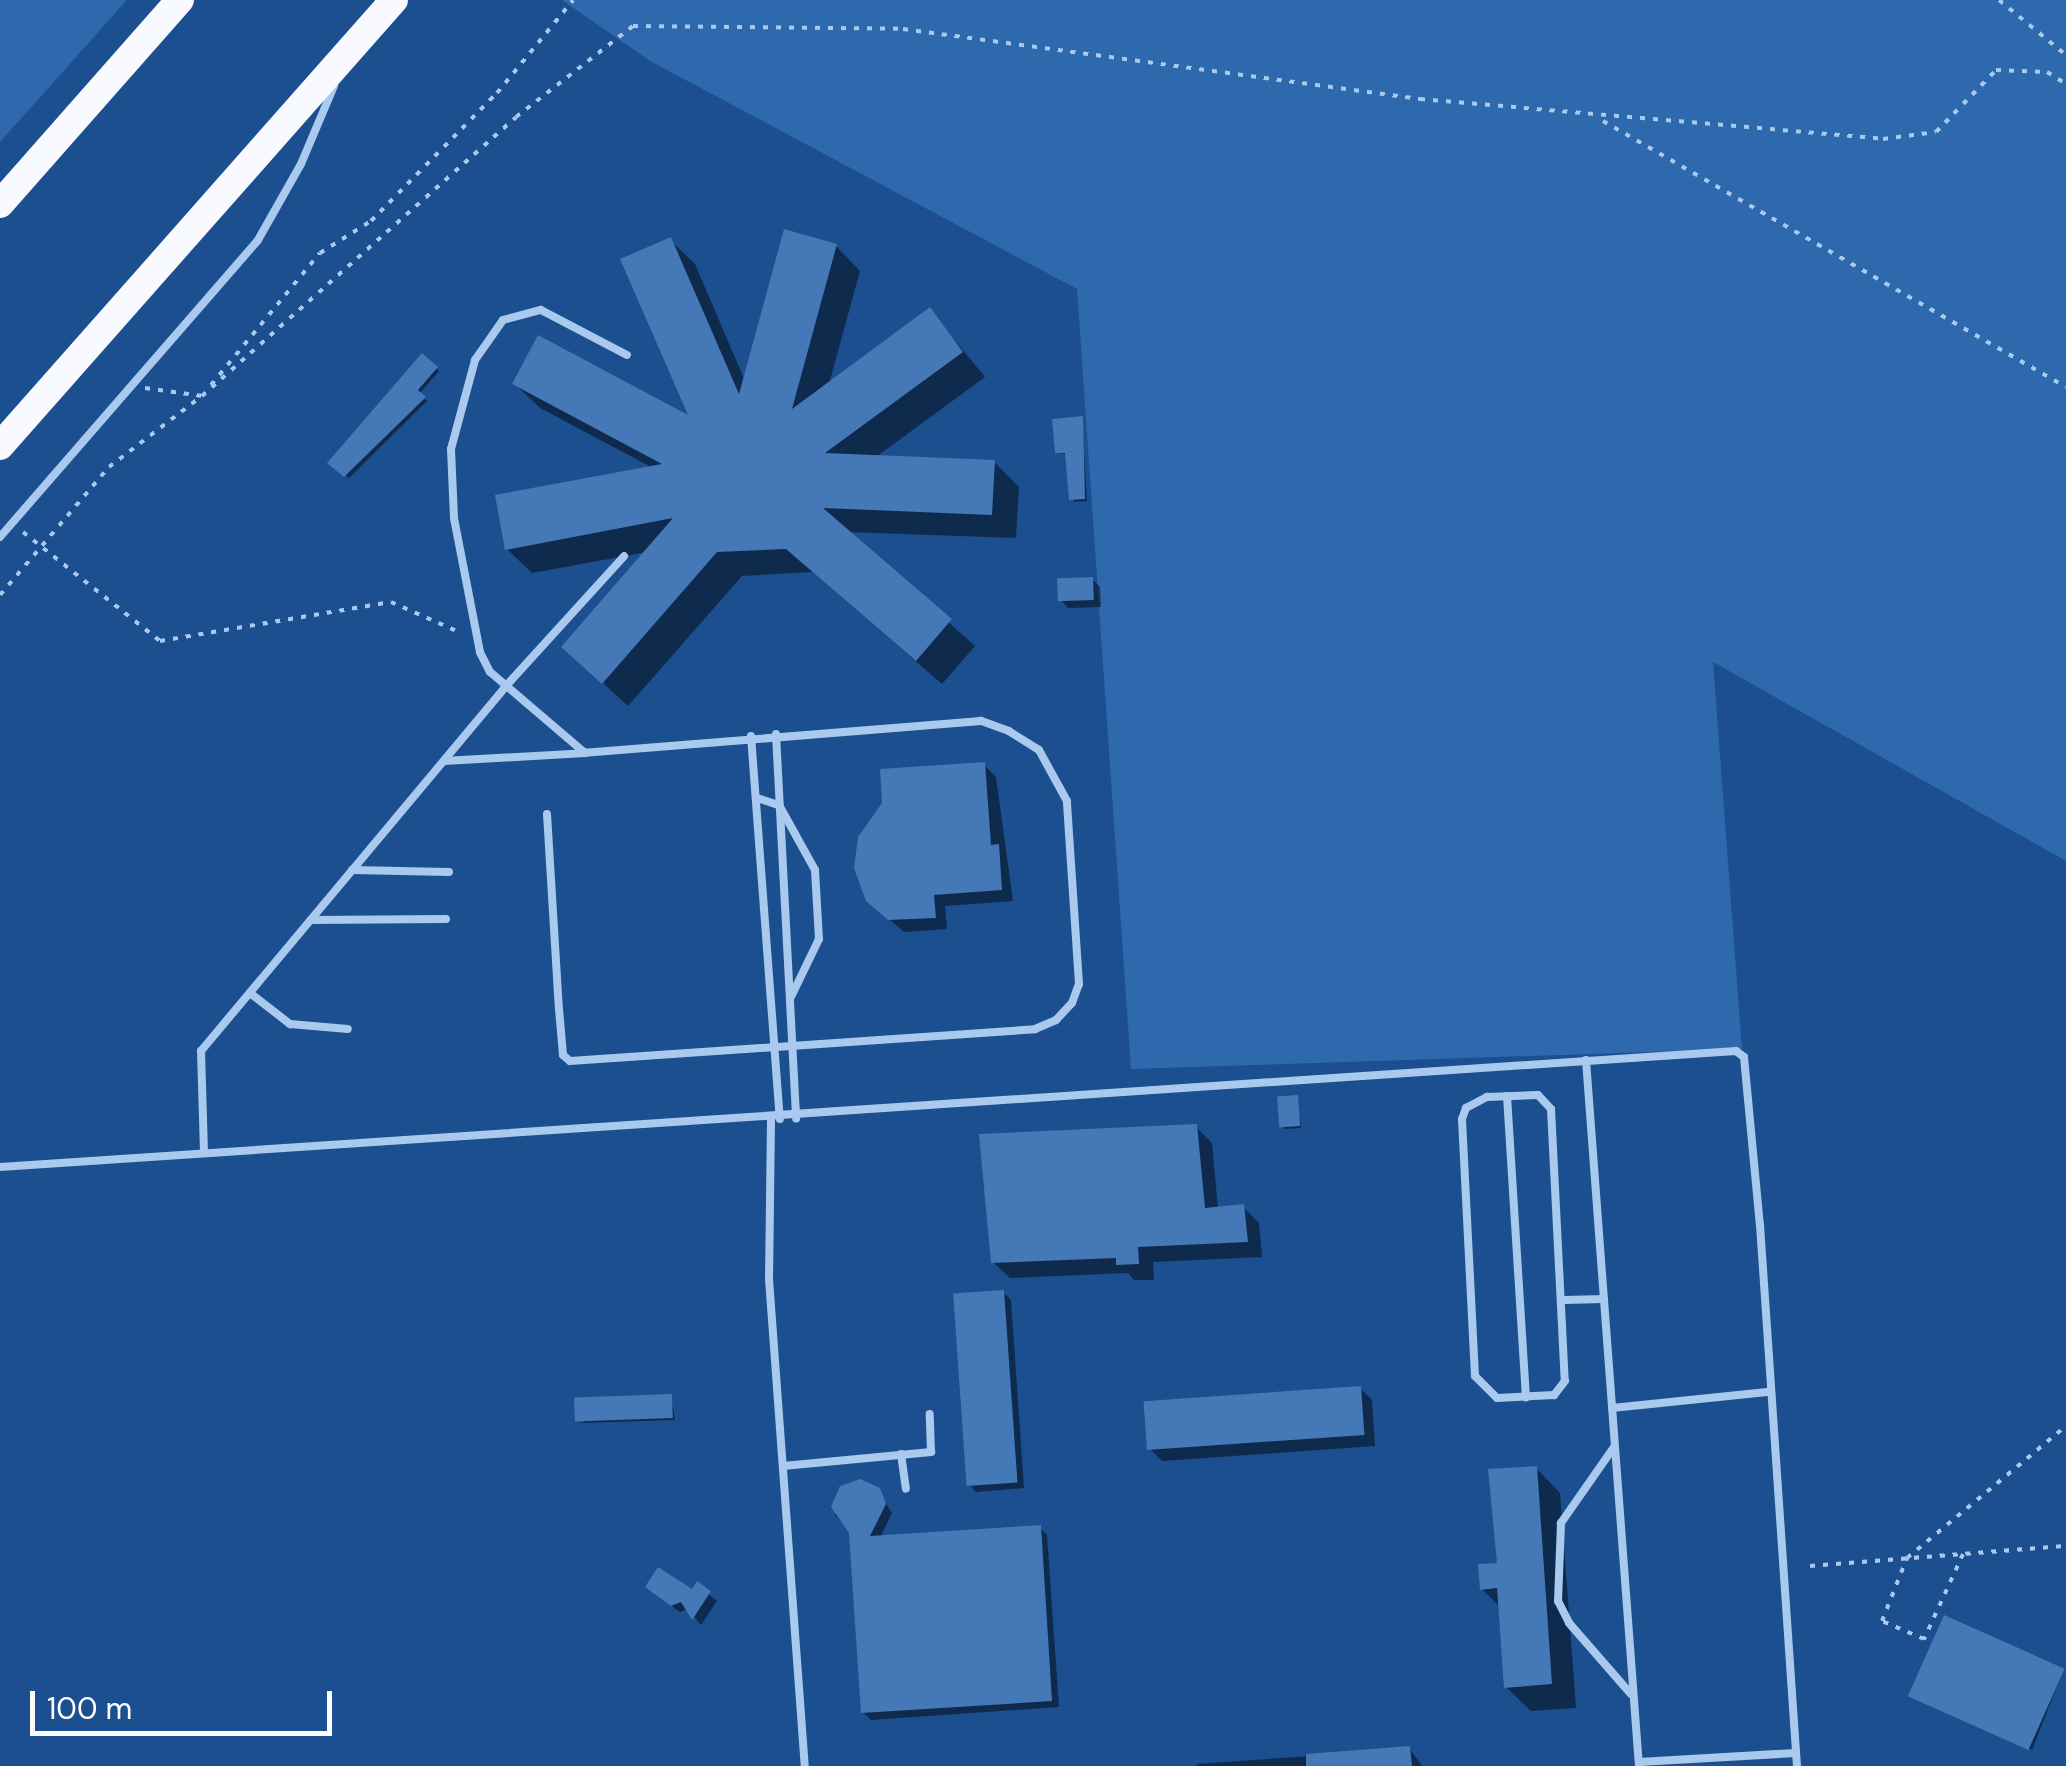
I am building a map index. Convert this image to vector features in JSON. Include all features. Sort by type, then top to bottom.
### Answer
[{"type":"highway","points":[[4,190],[180,0]]},
{"type":"highway","points":[[0,446],[394,0]]},
{"type":"lane","points":[[0,536],[258,240],[301,164],[350,49]]},
{"type":"lane","points":[[585,753],[490,672],[478,640],[454,518],[451,448],[460,402],[489,333],[504,320],[541,310],[627,355]]},
{"type":"lane","points":[[204,1152],[201,1052],[506,686],[624,556]]},
{"type":"lane","points":[[444,761],[981,722],[1039,750],[1067,801],[1079,984],[1056,1020],[1035,1029],[566,1059],[547,814]]},
{"type":"lane","points":[[776,734],[796,1118]]},
{"type":"lane","points":[[752,736],[777,1046],[769,1279],[806,1766]]},
{"type":"lane","points":[[757,798],[779,805],[815,870],[819,939],[791,997]]},
{"type":"lane","points":[[352,870],[449,872]]},
{"type":"lane","points":[[310,920],[446,919]]},
{"type":"lane","points":[[250,993],[290,1024],[348,1029]]},
{"type":"lane","points":[[0,1167],[796,1118],[1210,1081],[1736,1051],[1744,1057],[1797,1766]]},
{"type":"lane","points":[[1586,1060],[1639,1764],[1796,1753]]},
{"type":"lane","points":[[1538,1095],[1551,1109],[1564,1300],[1565,1381],[1554,1395],[1488,1395],[1475,1376],[1462,1120],[1474,1102],[1538,1095]]},
{"type":"lane","points":[[1507,1096],[1526,1397]]},
{"type":"lane","points":[[1564,1300],[1604,1299]]},
{"type":"lane","points":[[1612,1408],[1768,1392]]},
{"type":"lane","points":[[783,1466],[931,1452],[930,1414]]},
{"type":"lane","points":[[1614,1447],[1561,1523],[1558,1600],[1569,1623],[1632,1695]]},
{"type":"lane","points":[[901,1454],[906,1489]]},
{"type":"path","points":[[202,396],[320,253],[371,222],[497,93],[573,0]]},
{"type":"path","points":[[1999,0],[2066,54]]},
{"type":"path","points":[[0,595],[45,549],[109,467],[202,396],[516,117],[633,26],[903,28],[1599,119],[1883,139],[1936,132],[1996,70],[2046,72],[2066,84]]},
{"type":"path","points":[[1599,119],[2066,387]]},
{"type":"path","points":[[133,386],[202,396]]},
{"type":"path","points":[[12,523],[160,641],[391,602],[478,640]]},
{"type":"path","points":[[1963,1554],[1924,1640],[1882,1621],[1906,1558],[2066,1426]]},
{"type":"path","points":[[1810,1566],[2064,1546]]},
{"type":"shaded area","points":[[0,0],[127,0],[0,142]]},
{"type":"shaded area","points":[[562,0],[2066,0],[2066,861],[1713,662],[1742,1049],[1131,1069],[1077,289],[650,61]]},
{"type":"building","points":[[784,229],[837,244],[792,409],[930,307],[963,352],[825,453],[995,460],[992,515],[823,508],[952,619],[916,661],[786,549],[717,552],[602,684],[561,647],[673,518],[505,550],[495,495],[662,464],[512,384],[538,335],[688,415],[620,259],[671,237],[739,394]]},
{"type":"building","points":[[422,353],[438,367],[418,390],[426,397],[344,477],[327,463]]},
{"type":"building","points":[[1083,416],[1085,499],[1069,500],[1065,453],[1055,453],[1052,419]]},
{"type":"building","points":[[1093,577],[1094,600],[1058,601],[1057,578]]},
{"type":"building","points":[[985,762],[991,845],[999,844],[1002,890],[934,895],[936,918],[888,920],[866,901],[854,868],[858,837],[882,803],[880,769]]},
{"type":"building","points":[[1298,1095],[1300,1126],[1279,1127],[1277,1096]]},
{"type":"building","points":[[1197,1124],[1205,1208],[1244,1204],[1248,1242],[1138,1247],[1139,1264],[1116,1265],[1116,1258],[991,1263],[979,1134]]},
{"type":"building","points":[[1004,1290],[1017,1483],[967,1486],[953,1294]]},
{"type":"building","points":[[1361,1386],[1364,1435],[1147,1450],[1144,1401]]},
{"type":"building","points":[[672,1394],[673,1418],[575,1421],[574,1397]]},
{"type":"building","points":[[1537,1466],[1552,1684],[1504,1688],[1497,1588],[1480,1590],[1478,1564],[1497,1563],[1488,1469]]},
{"type":"building","points":[[860,1479],[880,1488],[886,1504],[870,1536],[1041,1525],[1052,1701],[861,1713],[849,1533],[831,1507],[840,1486]]},
{"type":"building","points":[[658,1567],[692,1589],[697,1581],[711,1591],[692,1620],[681,1602],[671,1606],[645,1587]]},
{"type":"building","points":[[1944,1615],[2065,1669],[2028,1750],[1908,1696]]},
{"type":"building","points":[[1410,1746],[1412,1766],[1306,1766],[1306,1754]]}]
